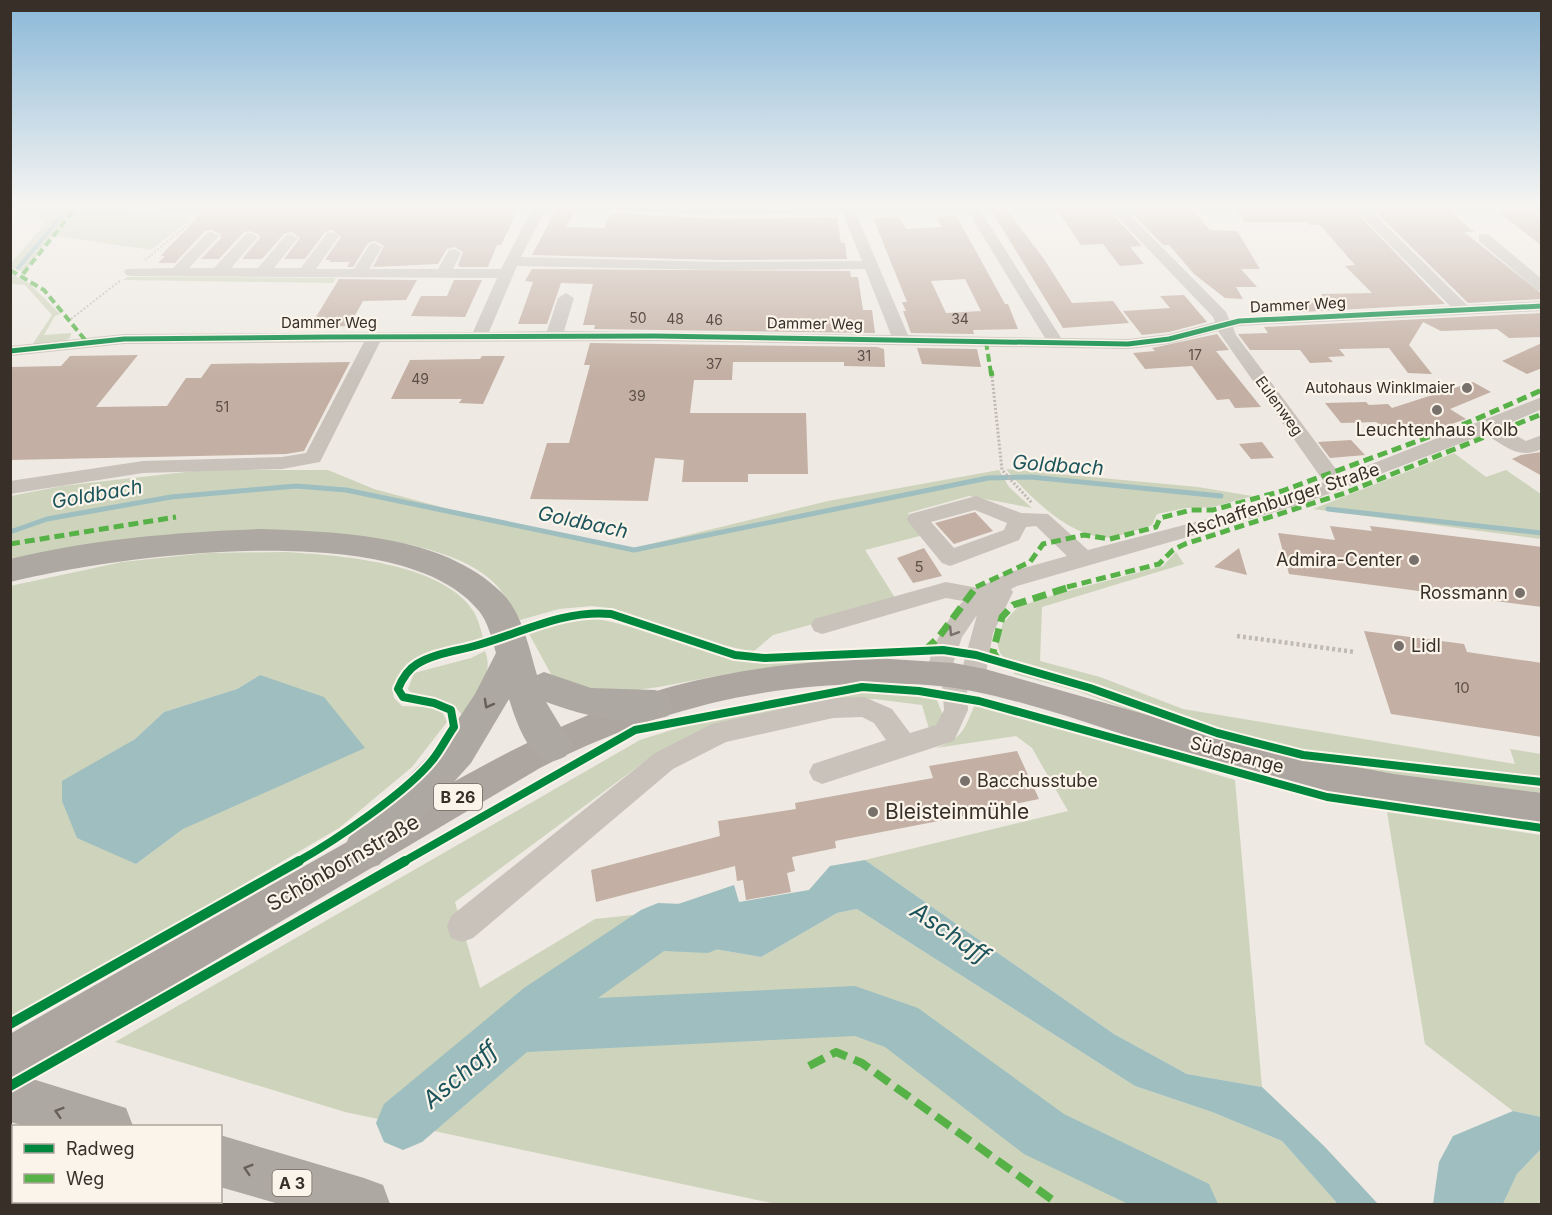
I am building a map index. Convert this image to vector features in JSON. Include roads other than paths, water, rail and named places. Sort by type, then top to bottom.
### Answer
[{"type":"highway","points":[[10,572],[117,550],[194,541],[279,539],[375,548],[447,568],[471,582],[490,602],[514,651],[535,721],[542,736],[555,744],[563,717],[558,703],[514,651]]},
{"type":"highway","points":[[364,851],[458,751],[488,705],[514,651]]},
{"type":"highway","points":[[544,687],[591,703],[655,705]]},
{"type":"highway","points":[[10,1097],[105,1125]]},
{"type":"highway","name":"A 3","points":[[222,1162],[364,1204]]},
{"type":"main road","name":"Schönbornstraße","points":[[10,1058],[218,934],[555,744],[655,705],[737,683],[782,676],[890,672],[955,676]]},
{"type":"main road","name":"Südspange","points":[[955,676],[1250,760],[1357,785],[1542,809]]},
{"type":"street","points":[[177,272],[187,262]]},
{"type":"street","points":[[218,273],[228,262]]},
{"type":"street","points":[[262,273],[271,262]]},
{"type":"street","points":[[304,274],[313,262]]},
{"type":"street","points":[[358,274],[366,262]]},
{"type":"street","points":[[442,275],[449,262]]},
{"type":"street","points":[[479,336],[512,262]]},
{"type":"street","points":[[869,262],[901,339]]},
{"type":"street","points":[[1007,262],[1056,343]]},
{"type":"street","name":"Eulenweg","points":[[1168,262],[1220,315],[1223,326],[1337,485]]},
{"type":"street","points":[[1414,262],[1464,311]]},
{"type":"street","points":[[1512,262],[1542,287]]},
{"type":"street","points":[[131,272],[442,275],[509,268],[870,265]]},
{"type":"street","points":[[554,336],[566,298]]},
{"type":"street","name":"Dammer Weg","points":[[10,351],[86,341],[375,336],[1149,342],[1239,321],[1542,306]]},
{"type":"street","points":[[10,488],[143,467],[282,463],[313,458],[375,336]]},
{"type":"street","name":"Aschaffenburger Straße","points":[[988,600],[987,614],[976,655],[955,676],[943,650],[952,633],[988,600],[1016,578],[1192,531],[1337,485],[1486,427],[1542,402]]},
{"type":"street","points":[[1486,427],[1525,449],[1542,441]]},
{"type":"street","points":[[1512,442],[1542,428]]},
{"type":"street","points":[[1019,520],[1041,519],[1084,559]]},
{"type":"street","points":[[822,625],[946,590],[988,600]]},
{"type":"street","points":[[822,772],[945,733],[956,710],[955,676]]},
{"type":"street","points":[[462,927],[664,761],[721,732],[833,708],[864,707],[884,716],[905,746]]},
{"type":"water","points":[[260,675],[324,697],[365,748],[183,829],[136,864],[77,838],[62,801],[62,781],[135,739],[164,712],[237,689]]},
{"type":"water","points":[[865,860],[1114,1034],[1187,1074],[1262,1087],[1324,1146],[1378,1204],[1335,1204],[1336,1202],[1282,1141],[1212,1112],[1135,1086],[857,909],[837,913],[761,957],[668,941],[652,913],[734,885],[739,902],[809,890],[830,866]]},
{"type":"water","points":[[1513,1111],[1541,1117],[1541,1149],[1517,1174],[1503,1204],[1433,1204],[1439,1162],[1453,1136]]},
{"type":"waterway","points":[[18,268],[23,262]]},
{"type":"waterway","name":"Goldbach","points":[[10,532],[47,519],[171,497],[296,486],[346,490],[634,550],[988,478],[1031,477],[1221,496]]},
{"type":"waterway","name":"Goldbach","points":[[1328,509],[1542,533]]},
{"type":"waterway","name":"Aschaff","points":[[517,1027],[542,1006],[658,927],[708,929]]},
{"type":"waterway","name":"Aschaff","points":[[517,1027],[855,1011],[900,1026],[1044,1134],[1189,1204]]},
{"type":"waterway","name":"Aschaff","points":[[403,1123],[517,1027]]},
{"type":"place","name":"Autohaus Winklmaier","points":[[1467,388]]},
{"type":"place","name":"Leuchtenhaus Kolb","points":[[1437,410]]},
{"type":"place","name":"Admira-Center","points":[[1414,560]]},
{"type":"place","name":"Rossmann","points":[[1520,593]]},
{"type":"place","name":"Lidl","points":[[1399,646]]},
{"type":"place","name":"Bacchusstube","points":[[965,781]]},
{"type":"place","name":"Bleisteinmühle","points":[[873,812]]}]
